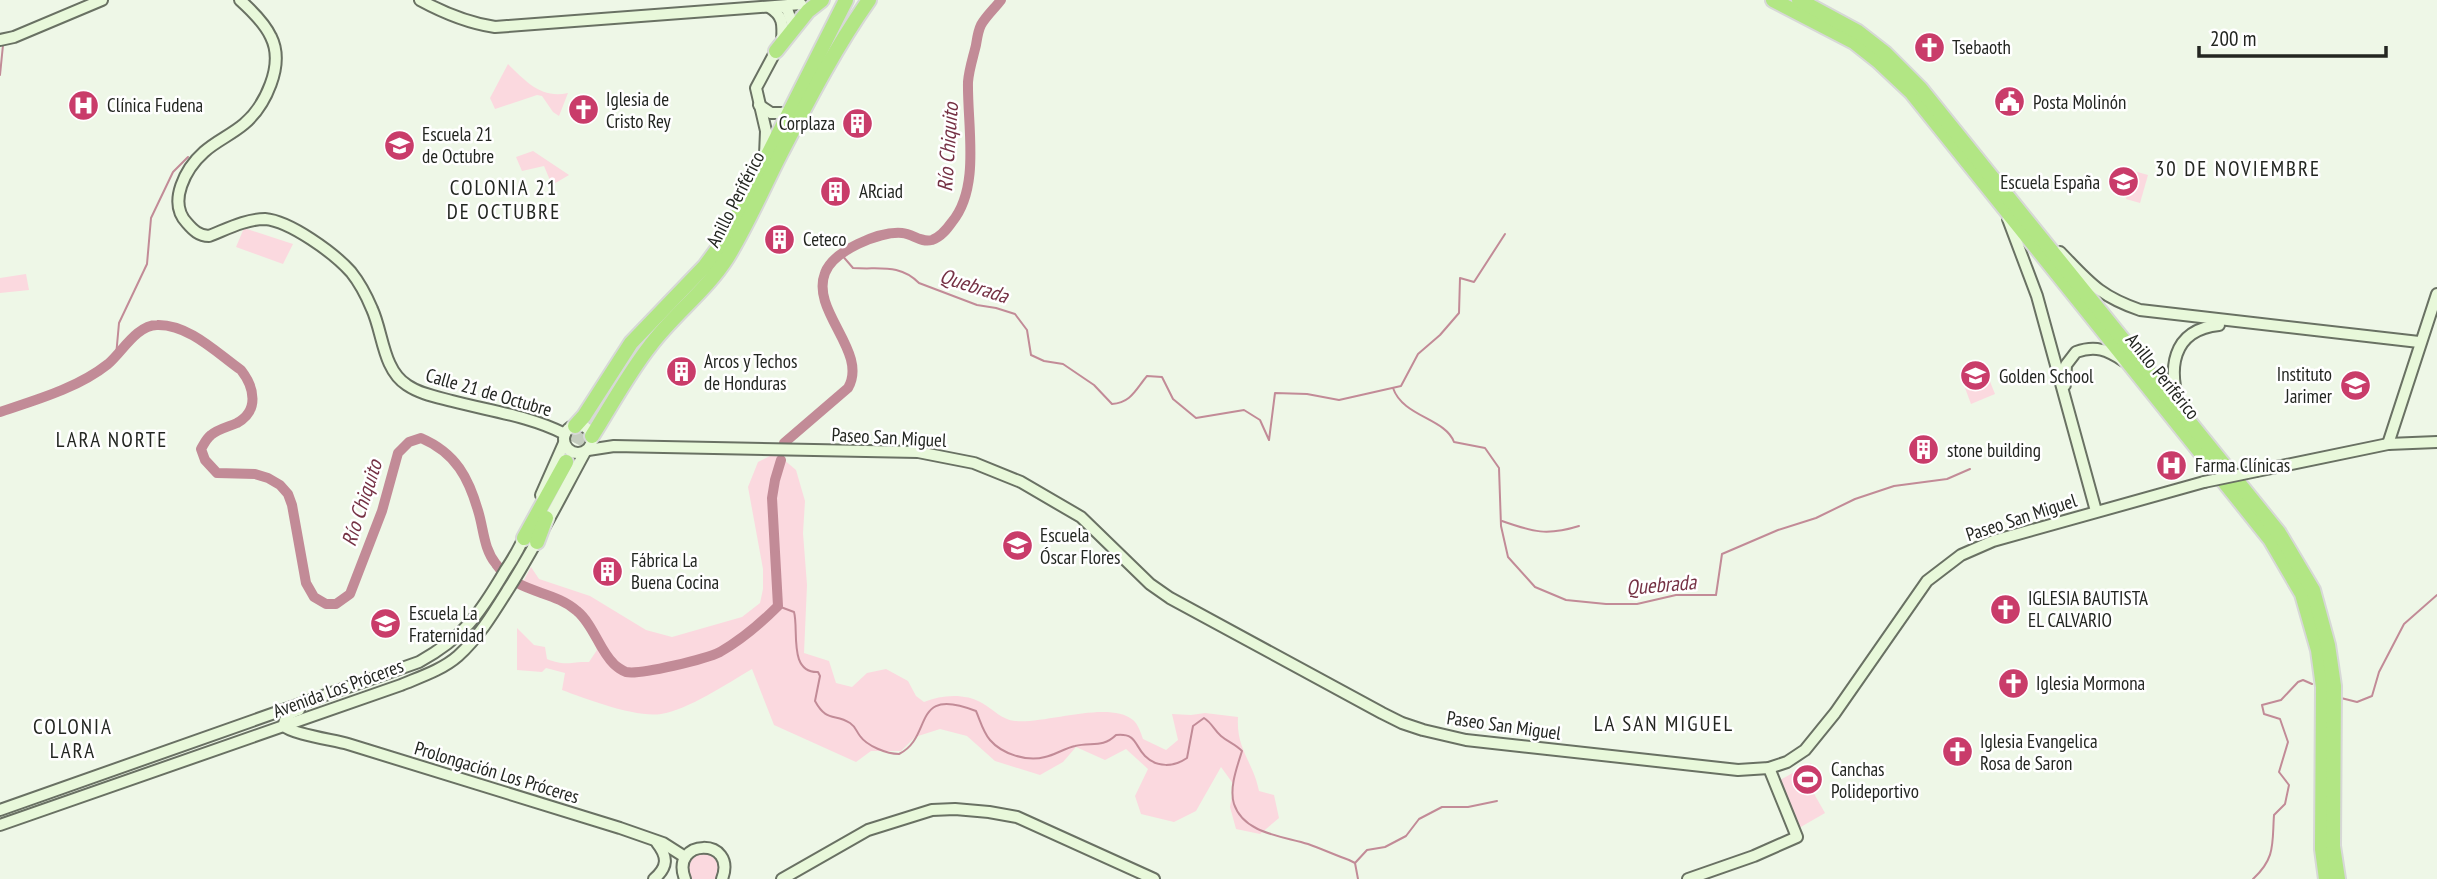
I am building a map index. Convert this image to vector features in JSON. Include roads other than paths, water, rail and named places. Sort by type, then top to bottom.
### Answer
[{"type":"highway","points":[[803,2],[820,0]]},
{"type":"highway","points":[[779,46],[780,49],[808,11],[820,0]]},
{"type":"highway","name":"Anillo Periférico","points":[[568,434],[584,416],[631,342],[705,266],[727,236],[846,0]]},
{"type":"highway","points":[[820,79],[843,29],[862,0]]},
{"type":"highway","name":"Anillo Periférico","points":[[590,437],[650,345],[725,261],[747,226],[780,154],[820,79],[869,0]]},
{"type":"highway","name":"Anillo Periférico","points":[[1773,0],[1854,42],[1912,93],[2270,539],[2302,594],[2318,650],[2323,687],[2322,849],[2326,879]]},
{"type":"highway","name":"Anillo Periférico","points":[[1799,0],[1858,32],[1885,53],[1920,88],[2279,533],[2313,590],[2329,645],[2334,686],[2333,846],[2338,879]]},
{"type":"highway","points":[[590,437],[628,354],[699,277],[705,266]]},
{"type":"highway","points":[[527,546],[541,527],[569,463]]},
{"type":"street","points":[[3,40],[102,0]]},
{"type":"street","name":"Calle 21 de Octubre","points":[[240,0],[271,36],[274,57],[272,80],[265,99],[254,114],[241,127],[204,152],[189,170],[183,180],[179,197],[178,209],[184,220],[203,236],[253,220],[268,219],[281,223],[316,243],[352,274],[373,310],[391,366],[407,386],[425,394],[530,419],[568,434]]},
{"type":"street","points":[[420,0],[448,15],[495,27],[769,7],[803,2]]},
{"type":"street","points":[[764,158],[766,138],[756,88],[803,2]]},
{"type":"street","points":[[781,6],[787,9],[792,23]]},
{"type":"street","points":[[769,7],[782,19],[779,46]]},
{"type":"street","points":[[759,104],[771,113],[789,113]]},
{"type":"street","points":[[1997,198],[2014,232],[2033,285],[2096,511]]},
{"type":"street","points":[[2023,213],[2097,290],[2119,303],[2140,310],[2419,342]]},
{"type":"street","points":[[2388,444],[2419,342],[2437,294]]},
{"type":"street","points":[[2183,415],[2172,377],[2173,363],[2181,344],[2193,333],[2207,326],[2235,323]]},
{"type":"street","points":[[2066,402],[2066,365],[2076,352],[2095,347],[2130,365]]},
{"type":"street","points":[[587,428],[590,437],[572,452],[568,434],[587,428]]},
{"type":"street","name":"Avenida Los Próceres","points":[[527,546],[568,434]]},
{"type":"street","name":"Avenida Los Próceres","points":[[0,825],[318,714],[433,671],[457,657],[478,635],[494,602],[590,437]]},
{"type":"street","name":"Paseo San Miguel","points":[[590,437],[614,446],[918,452],[974,463],[1021,482],[1081,517],[1150,584],[1170,598],[1402,723],[1466,740],[1738,770],[1769,768],[1787,762],[1805,750],[1835,713],[1927,581],[1945,565],[1976,548],[2096,511],[2204,482],[2388,444],[2437,442]]},
{"type":"street","name":"Avenida Los Próceres","points":[[0,810],[419,662],[441,650],[494,602]]},
{"type":"street","points":[[284,726],[289,714],[305,707],[309,701]]},
{"type":"street","points":[[318,714],[314,726],[319,736]]},
{"type":"street","name":"Prolongación Los Próceres","points":[[284,726],[291,732],[319,736],[659,842],[700,848]]},
{"type":"street","points":[[1688,879],[1754,856],[1797,837],[1769,768]]},
{"type":"street","points":[[53,806],[65,797],[65,787]]},
{"type":"street","points":[[782,879],[868,830],[932,810],[955,809],[1017,817],[1154,879]]},
{"type":"street","points":[[656,879],[663,870],[666,858],[659,842]]},
{"type":"street","name":"Prolongación Los Próceres","points":[[659,842],[684,862]]},
{"type":"street","points":[[656,879],[684,862],[693,850],[700,848],[715,850],[722,858],[725,875]]},
{"type":"street","points":[[684,862],[684,879]]},
{"type":"waterway","name":"Río Chiquito","points":[[784,443],[848,388],[852,374],[846,346],[825,302],[823,287],[825,273],[830,265],[847,250],[881,235],[902,233],[924,240],[935,239],[946,230],[961,208],[970,174],[969,73],[980,27],[1001,0]]},
{"type":"waterway","points":[[0,75],[3,45]]},
{"type":"waterway","points":[[116,356],[119,323],[147,264],[151,218],[173,172],[188,157]]},
{"type":"waterway","name":"Quebrada","points":[[841,254],[853,268],[880,268],[904,272],[919,283],[977,305],[1015,314],[1027,330],[1031,355],[1044,361],[1063,364],[1094,385],[1112,404],[1129,398],[1147,376],[1162,377],[1173,399],[1196,418],[1244,410],[1260,420],[1269,440],[1275,393],[1307,394],[1339,400],[1401,386],[1418,354],[1440,335],[1459,313],[1460,278],[1474,282],[1505,234]]},
{"type":"waterway","name":"Río Chiquito","points":[[0,412],[84,380],[108,364],[143,329],[157,325],[180,329],[202,341],[241,370],[246,377],[252,392],[249,412],[237,423],[211,435],[201,449],[205,460],[217,473],[255,474],[280,485],[288,494],[306,583],[314,597],[326,604],[336,604],[350,594],[382,511],[398,453],[409,442],[421,438],[452,459],[465,478],[475,501],[489,552],[496,564],[514,581],[557,599],[577,611],[588,623],[608,658],[626,672],[673,666],[720,652],[750,631],[778,606],[772,498],[781,460]]},
{"type":"waterway","name":"Quebrada","points":[[1393,388],[1405,405],[1442,428],[1454,442],[1485,448],[1499,468],[1501,526],[1508,557],[1535,587],[1566,600],[1637,604],[1676,595],[1716,595],[1722,554],[1778,530],[1816,518],[1855,499],[1894,486],[1947,479],[1970,469]]},
{"type":"waterway","points":[[1502,521],[1549,532],[1579,526]]},
{"type":"waterway","points":[[2341,698],[2357,702],[2372,696],[2379,672],[2404,624],[2437,595]]},
{"type":"waterway","points":[[778,606],[794,612],[799,658],[802,665],[818,672],[820,676],[815,701],[819,708],[827,715],[850,723],[863,740],[878,749],[899,754],[910,746],[926,716],[941,704],[976,711],[990,740],[1015,756],[1045,757],[1071,747],[1102,743],[1116,735],[1123,735],[1132,738],[1150,760],[1171,764],[1187,758],[1193,726],[1204,718],[1221,736],[1242,751],[1232,791],[1234,804],[1246,822],[1265,832],[1308,844],[1355,863],[1358,879]]},
{"type":"waterway","points":[[2253,879],[2269,857],[2273,842],[2274,815],[2285,804],[2289,785],[2279,772],[2288,742],[2280,719],[2264,714],[2262,705],[2281,700],[2298,682],[2303,680],[2312,684]]},
{"type":"waterway","points":[[1355,863],[1367,850],[1385,847],[1406,836],[1419,819],[1442,807],[1468,807],[1497,801]]},
{"type":"tunnel","points":[[566,462],[589,419]]},
{"type":"place","name":"Tsebaoth","points":[[1929,47]]},
{"type":"place","name":"Posta Molinón","points":[[2010,102]]},
{"type":"place","name":"Clínica Fudena","points":[[84,105]]},
{"type":"place","name":"Iglesia de Cristo Rey","points":[[583,110]]},
{"type":"place","name":"Corplaza","points":[[858,123]]},
{"type":"place","name":"Escuela 21 de Octubre","points":[[399,145]]},
{"type":"place","name":"Escuela España","points":[[2123,182]]},
{"type":"place","name":"ARciad","points":[[836,191]]},
{"type":"place","name":"Ceteco","points":[[780,239]]},
{"type":"place","name":"Arcos y Techos de Honduras","points":[[681,372]]},
{"type":"place","name":"Golden School","points":[[1976,376]]},
{"type":"place","name":"Instituto Jarimer","points":[[2355,385]]},
{"type":"place","name":"stone building","points":[[1924,450]]},
{"type":"place","name":"Farma Clínicas","points":[[2172,465]]},
{"type":"place","name":"Escuela Óscar Flores","points":[[1017,546]]},
{"type":"place","name":"Fábrica La Buena Cocina","points":[[608,571]]},
{"type":"place","name":"IGLESIA BAUTISTA EL CALVARIO","points":[[2005,609]]},
{"type":"place","name":"Escuela La Fraternidad","points":[[386,624]]},
{"type":"place","name":"Iglesia Mormona","points":[[2013,683]]},
{"type":"place","name":"Iglesia Evangelica Rosa de Saron","points":[[1957,752]]},
{"type":"place","name":"Canchas Polideportivo","points":[[1808,780]]},
{"type":"district","name":"30 DE NOVIEMBRE","points":[[2238,169]]},
{"type":"district","name":"COLONIA 21 DE OCTUBRE","points":[[504,200]]},
{"type":"district","name":"LARA NORTE","points":[[112,440]]},
{"type":"district","name":"LA SAN MIGUEL","points":[[1664,724]]},
{"type":"district","name":"COLONIA LARA","points":[[73,739]]}]
